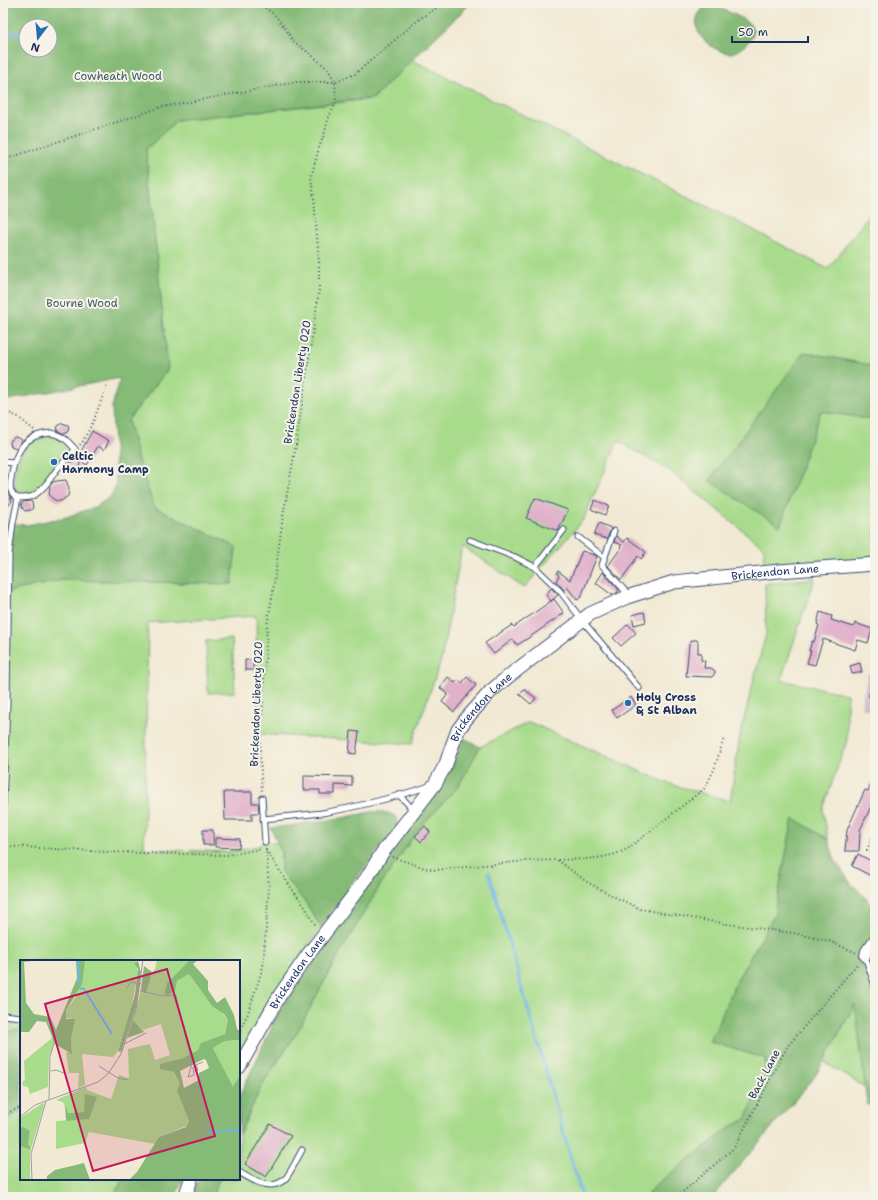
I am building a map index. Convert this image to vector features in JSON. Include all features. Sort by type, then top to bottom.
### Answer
[{"type":"street","name":"Brickendon Lane","points":[[240,1065],[280,996],[321,936],[366,879],[382,853],[435,784],[446,764],[458,730],[474,709],[491,691],[509,676],[590,614],[627,597],[674,582],[779,571],[875,564]]},
{"type":"street","points":[[864,956],[866,950],[875,939]]},
{"type":"street","points":[[185,1197],[191,1180]]},
{"type":"lane","points":[[51,433],[59,435],[67,440],[75,449],[72,456],[59,467],[35,494],[26,498],[18,498],[12,494],[12,471],[14,462],[31,438],[38,435],[51,433]]},
{"type":"lane","points":[[3,462],[14,462]]},
{"type":"lane","points":[[3,806],[7,703],[9,555],[18,498]]},
{"type":"lane","points":[[535,567],[564,530]]},
{"type":"lane","points":[[614,531],[602,565],[627,593],[627,597]]},
{"type":"lane","points":[[578,537],[604,557]]},
{"type":"lane","points":[[470,540],[515,557],[535,567],[560,591],[582,620],[639,688]]},
{"type":"lane","points":[[263,819],[321,813],[346,808],[399,795],[435,784]]},
{"type":"lane","points":[[399,795],[414,813]]},
{"type":"lane","points":[[262,798],[265,842]]},
{"type":"lane","points":[[864,956],[875,986]]},
{"type":"lane","points":[[3,1015],[20,1017]]},
{"type":"lane","points":[[240,1173],[256,1183],[265,1185],[277,1184],[285,1178],[302,1150]]},
{"type":"path","points":[[259,3],[276,16],[293,41],[328,69],[335,82]]},
{"type":"path","points":[[3,160],[162,107],[296,82],[335,82],[355,74],[418,20],[444,3]]},
{"type":"path","name":"Brickendon Liberty 020","points":[[262,798],[260,755],[267,625],[319,290],[318,254],[311,178],[328,119],[336,103],[335,82]]},
{"type":"path","points":[[75,449],[82,443],[93,422],[107,385]]},
{"type":"path","points":[[3,410],[18,417],[38,435]]},
{"type":"path","points":[[382,853],[425,868],[436,870],[526,861],[605,857],[620,853],[629,848],[705,788],[714,770],[724,738]]},
{"type":"path","points":[[875,831],[867,850],[875,854]]},
{"type":"path","points":[[3,846],[109,852],[227,855],[266,849]]},
{"type":"path","points":[[266,849],[287,882],[305,906],[321,936]]},
{"type":"path","points":[[240,1030],[248,1013],[263,967],[269,886],[266,849]]},
{"type":"path","points":[[557,860],[587,882],[640,909],[727,924],[793,933],[830,941],[864,956]]},
{"type":"path","name":"Back Lane","points":[[677,1197],[734,1148],[787,1047],[864,956]]},
{"type":"path","points":[[3,1114],[20,1107]]},
{"type":"shaded area","points":[[868,673],[875,676],[875,713],[861,707]]},
{"type":"green space","points":[[3,3],[471,3],[373,98],[177,120],[146,149],[168,369],[128,420],[138,460],[154,507],[236,547],[232,584],[62,580],[3,593],[3,523],[27,525],[67,517],[97,506],[111,496],[116,485],[112,407],[120,378],[3,401]]},
{"type":"green space","points":[[708,6],[712,6],[740,18],[752,27],[753,35],[745,45],[733,52],[725,53],[716,49],[701,36],[697,30],[696,22],[698,15],[703,9]]},
{"type":"green space","points":[[412,60],[742,224],[828,269],[875,207],[875,366],[804,352],[780,526],[821,411],[875,420],[875,562],[764,568],[764,548],[669,470],[618,441],[583,520],[524,588],[462,546],[442,657],[412,744],[258,734],[256,616],[148,623],[144,849],[227,852],[258,846],[265,842],[278,843],[281,851],[281,871],[306,903],[321,927],[300,957],[240,1053],[240,960],[20,960],[20,1029],[3,1033],[3,593],[62,580],[232,584],[236,547],[154,507],[138,460],[128,420],[168,369],[146,149],[177,120],[373,99]]},
{"type":"green space","points":[[804,352],[875,366],[875,420],[821,411],[780,526],[709,481]]},
{"type":"green space","points":[[49,435],[56,436],[68,444],[69,450],[52,474],[35,491],[28,495],[19,494],[15,483],[16,468],[25,447],[31,441]]},
{"type":"green space","points":[[815,578],[781,680],[847,694],[847,740],[823,809],[828,839],[793,819],[774,916],[737,980],[710,1042],[765,1058],[765,1070],[746,1120],[732,1126],[657,1184],[646,1197],[212,1197],[219,1180],[240,1180],[240,1133],[262,1085],[296,1034],[334,963],[379,887],[420,827],[458,787],[480,747],[529,722],[667,783],[730,801],[740,735],[766,634],[765,584]]},
{"type":"green space","points":[[232,639],[235,692],[208,693],[206,641]]},
{"type":"green space","points":[[464,738],[480,747],[458,787],[420,827],[379,887],[334,963],[296,1034],[262,1085],[240,1133],[240,1095],[281,1008],[330,941],[361,895],[440,789]]},
{"type":"green space","points":[[371,812],[393,815],[398,820],[397,828],[354,880],[321,927],[306,903],[281,871],[281,851],[271,828],[327,821]]},
{"type":"green space","points":[[793,818],[828,839],[835,860],[849,881],[875,907],[875,1108],[867,1104],[855,1004],[816,1075],[713,1197],[646,1197],[657,1184],[732,1126],[746,1119],[765,1070],[765,1058],[710,1042],[737,980],[774,916]]},
{"type":"green space","points":[[856,1003],[865,1087],[824,1062]]},
{"type":"green space","points":[[20,1029],[20,1112],[3,1121],[3,1033]]},
{"type":"green space","points":[[20,1112],[20,1180],[123,1180],[112,1197],[3,1197],[3,1121]]},
{"type":"green space","points":[[123,1180],[183,1180],[175,1197],[112,1197]]},
{"type":"green space","points":[[199,1180],[219,1180],[212,1197],[192,1197]]},
{"type":"building","points":[[62,423],[68,425],[69,428],[65,434],[57,430],[58,426]]},
{"type":"building","points":[[92,431],[109,441],[104,450],[98,446],[87,465],[80,461],[79,470],[74,473],[69,473],[68,465],[78,460],[77,459]]},
{"type":"building","points":[[15,437],[21,439],[22,441],[16,448],[11,446],[10,443]]},
{"type":"building","points":[[66,480],[69,489],[68,496],[61,501],[53,499],[49,493],[50,486],[53,482]]},
{"type":"building","points":[[3,491],[10,496],[12,501],[9,505],[3,508]]},
{"type":"building","points":[[535,498],[568,510],[558,531],[526,518]]},
{"type":"building","points":[[595,500],[609,506],[605,515],[591,509]]},
{"type":"building","points":[[23,502],[32,502],[33,508],[25,511],[21,505]]},
{"type":"building","points":[[599,523],[611,528],[607,539],[594,535]]},
{"type":"building","points":[[616,536],[624,542],[627,538],[646,552],[641,559],[638,556],[621,580],[608,566],[622,545],[614,542]]},
{"type":"building","points":[[582,551],[597,556],[581,597],[577,600],[567,587],[564,590],[556,581],[559,576],[558,571],[570,580]]},
{"type":"building","points":[[603,572],[619,590],[617,593],[612,595],[596,583]]},
{"type":"building","points":[[551,588],[558,595],[551,601],[546,595]]},
{"type":"building","points":[[554,599],[564,613],[527,639],[517,645],[513,639],[494,654],[485,643],[512,625],[514,627]]},
{"type":"building","points":[[644,612],[646,622],[634,625],[632,615]]},
{"type":"building","points":[[820,612],[832,616],[831,620],[854,627],[855,623],[872,629],[868,643],[858,640],[855,650],[823,639],[815,665],[807,663],[811,651],[809,651],[812,641],[814,642],[819,625],[817,624]]},
{"type":"building","points":[[628,624],[636,633],[621,646],[613,638]]},
{"type":"building","points":[[692,640],[697,640],[698,642],[698,653],[701,653],[701,660],[705,661],[704,668],[711,668],[715,671],[712,677],[686,676],[689,644]]},
{"type":"building","points":[[245,660],[253,660],[253,670],[245,670]]},
{"type":"building","points":[[860,663],[862,672],[852,674],[850,666]]},
{"type":"building","points":[[448,677],[455,683],[458,680],[462,683],[467,677],[476,685],[454,712],[442,702],[448,694],[440,688]]},
{"type":"building","points":[[524,689],[536,698],[531,704],[519,694]]},
{"type":"building","name":"Holy Cross & St Alban","points":[[631,697],[636,705],[617,718],[612,710]]},
{"type":"building","points":[[351,731],[359,732],[356,754],[349,753]]},
{"type":"building","points":[[875,774],[875,798],[860,830],[859,851],[845,851],[847,830],[865,790],[868,791]]},
{"type":"building","points":[[304,776],[352,777],[352,786],[335,785],[335,794],[320,794],[320,790],[304,790]]},
{"type":"building","points":[[224,792],[252,792],[252,803],[258,803],[259,813],[252,813],[252,820],[225,820]]},
{"type":"building","points":[[425,826],[430,832],[421,842],[415,836]]},
{"type":"building","points":[[203,830],[213,830],[213,845],[203,845]]},
{"type":"building","points":[[215,838],[240,839],[239,848],[215,847]]},
{"type":"building","points":[[858,854],[875,863],[875,878],[852,866]]},
{"type":"building","points":[[270,1124],[291,1136],[266,1177],[245,1164]]},
{"type":"waterway","points":[[3,30],[18,34]]},
{"type":"waterway","points":[[489,873],[582,1197]]},
{"type":"place","name":"Celtic Harmony Camp","points":[[54,462]]},
{"type":"place","name":"Holy Cross & St Alban","points":[[628,703]]},
{"type":"park label","name":"Cowheath Wood","points":[[118,76]]},
{"type":"park label","name":"Bourne Wood","points":[[82,303]]}]
